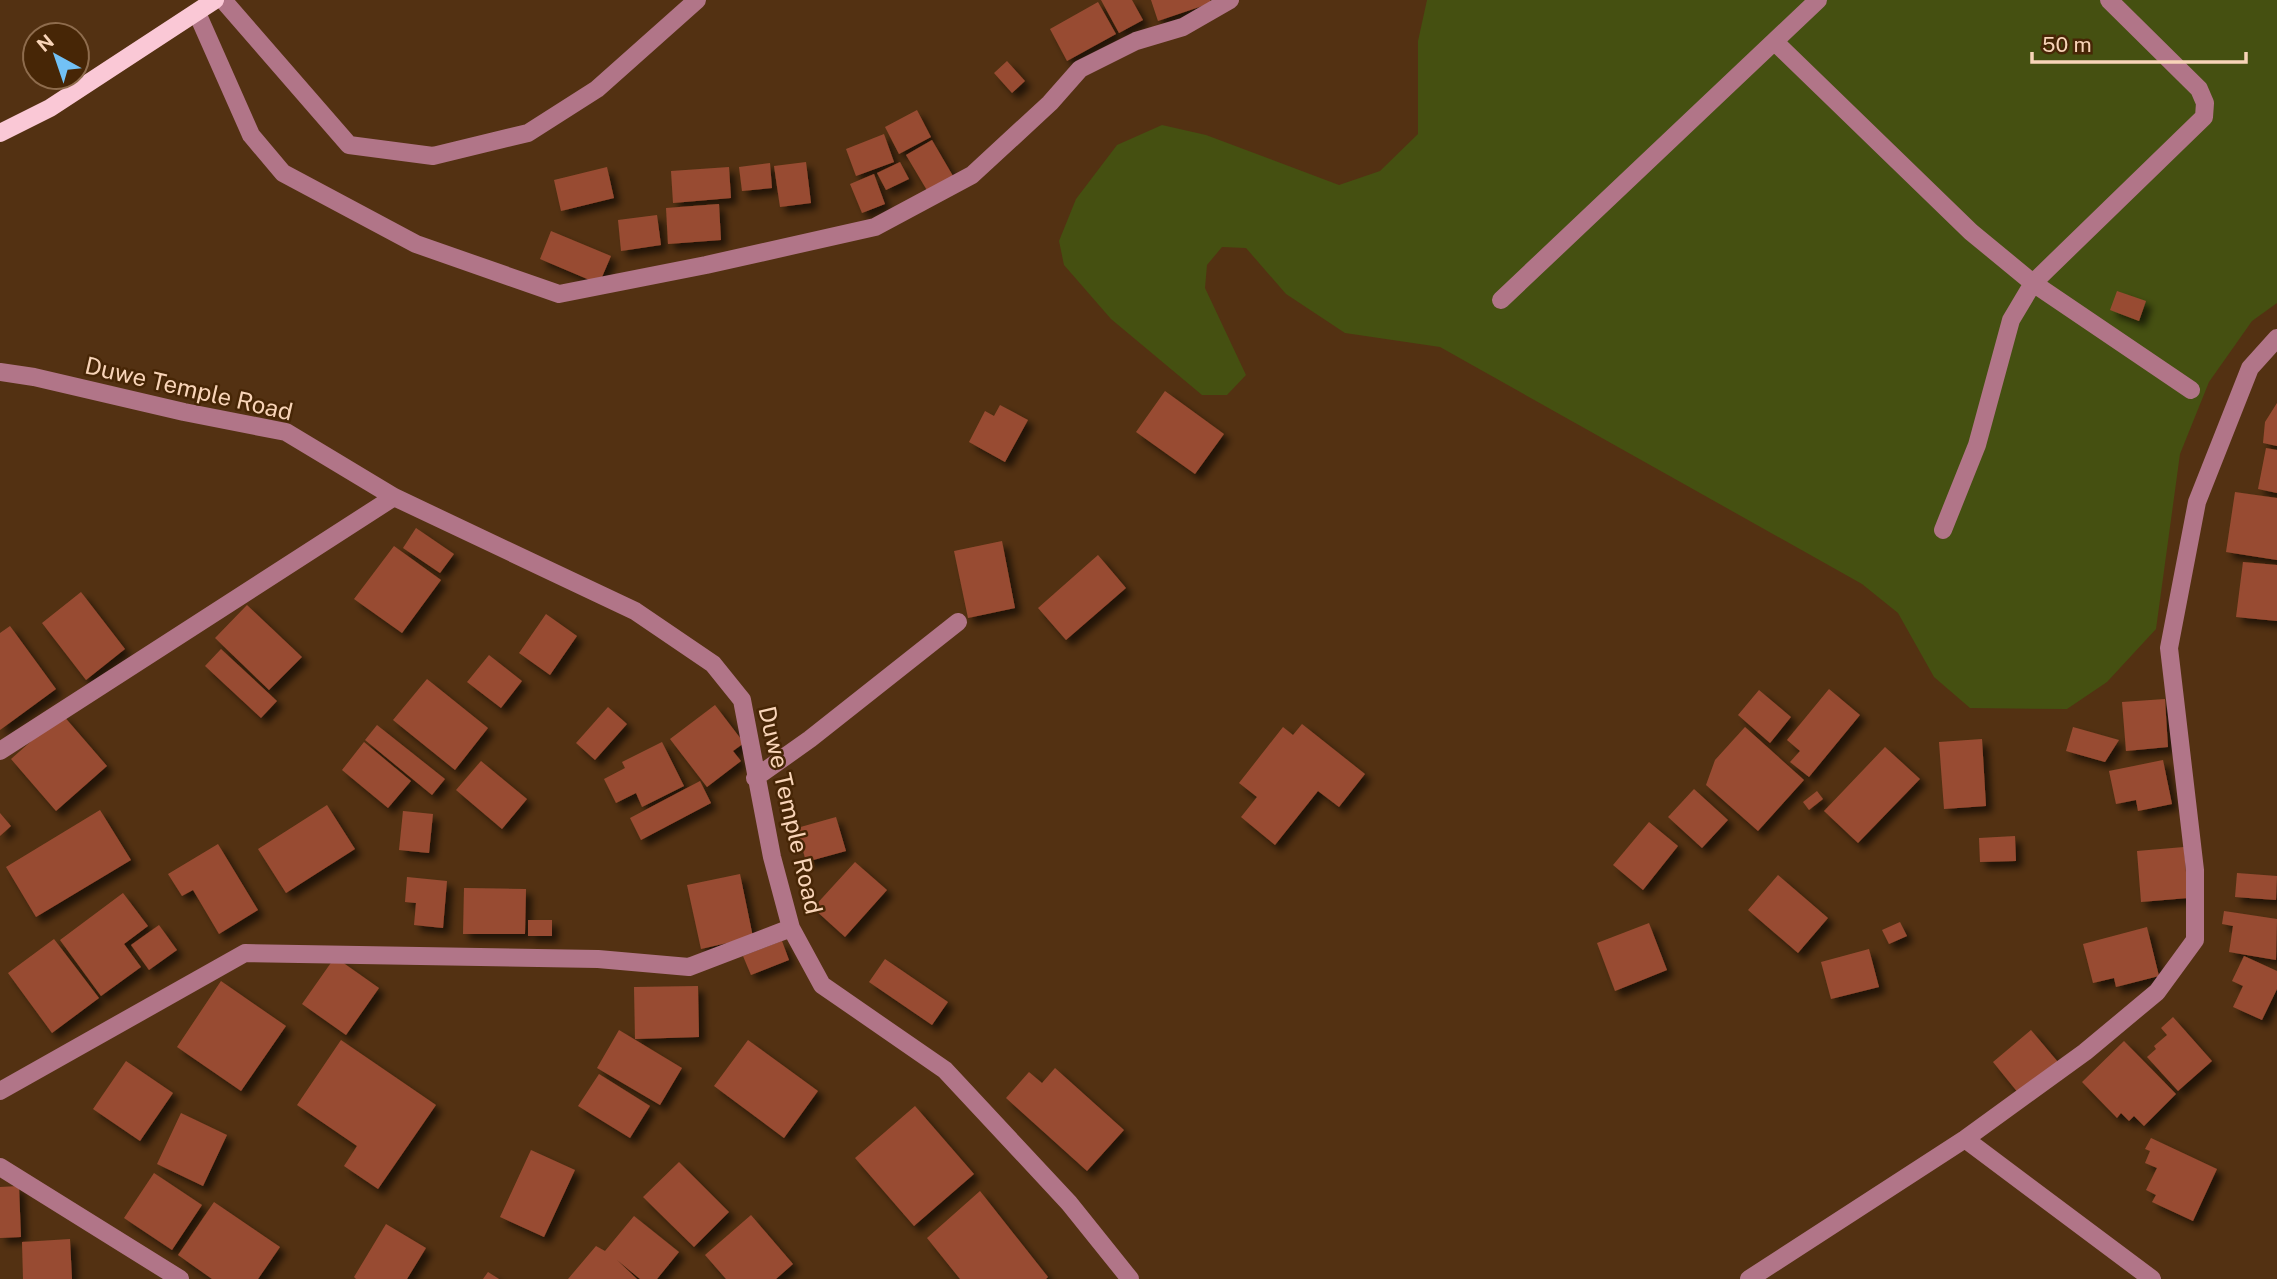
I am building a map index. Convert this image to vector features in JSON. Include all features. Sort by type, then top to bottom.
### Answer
[{"type":"main road","points":[[0,133],[50,108],[215,0]]},
{"type":"street","points":[[223,0],[349,145],[433,156],[528,133],[597,89],[697,0]]},
{"type":"street","points":[[197,13],[251,135],[283,173],[416,244],[559,294],[706,265],[875,227],[972,175],[1050,103],[1080,69],[1136,41],[1184,27],[1230,0]]},
{"type":"street","points":[[1501,300],[1818,0]]},
{"type":"street","points":[[1943,530],[1977,445],[2011,320],[2033,283],[2204,117],[2205,103],[2199,89],[2109,0]]},
{"type":"street","points":[[1775,42],[1971,232],[2033,283],[2191,390]]},
{"type":"street","points":[[1749,1279],[1965,1139],[2085,1052],[2157,992],[2195,940],[2195,870],[2169,648],[2197,502],[2250,368],[2277,338]]},
{"type":"street","name":"Duwe Temple Road","points":[[0,372],[286,432],[394,497],[635,611],[713,664],[742,700],[755,778],[791,928],[822,985],[945,1070],[1069,1203],[1130,1279]]},
{"type":"street","points":[[0,751],[394,497]]},
{"type":"street","points":[[755,778],[810,739],[958,622]]},
{"type":"street","points":[[0,1090],[245,953],[598,959],[689,967],[791,928]]},
{"type":"street","points":[[1965,1139],[2152,1279]]},
{"type":"street","points":[[0,1167],[180,1279]]},
{"type":"green space","points":[[1427,0],[2277,0],[2277,303],[2252,321],[2209,382],[2180,454],[2156,629],[2107,682],[2067,709],[1970,708],[1934,677],[1898,613],[1862,584],[1440,347],[1345,333],[1286,294],[1246,248],[1222,247],[1207,265],[1205,288],[1246,375],[1227,395],[1202,395],[1111,319],[1064,265],[1059,241],[1076,199],[1117,145],[1162,125],[1206,135],[1339,185],[1380,171],[1418,134],[1418,41]]},
{"type":"building","points":[[1101,0],[1132,0],[1143,20],[1119,33]]},
{"type":"building","points":[[1151,0],[1210,0],[1211,3],[1158,21]]},
{"type":"building","points":[[1098,2],[1116,34],[1067,61],[1050,29]]},
{"type":"building","points":[[1007,61],[1025,81],[1012,93],[994,73]]},
{"type":"building","points":[[917,110],[931,137],[899,154],[885,127]]},
{"type":"building","points":[[884,134],[894,162],[856,176],[846,149]]},
{"type":"building","points":[[932,140],[953,176],[928,192],[906,155]]},
{"type":"building","points":[[806,162],[811,203],[780,207],[774,166]]},
{"type":"building","points":[[900,162],[909,179],[886,190],[877,173]]},
{"type":"building","points":[[770,163],[772,188],[742,191],[739,167]]},
{"type":"building","points":[[607,167],[614,198],[561,211],[554,180]]},
{"type":"building","points":[[729,167],[731,198],[673,203],[671,171]]},
{"type":"building","points":[[874,174],[885,204],[862,213],[850,184]]},
{"type":"building","points":[[719,204],[721,240],[668,244],[666,208]]},
{"type":"building","points":[[657,215],[661,245],[621,251],[618,220]]},
{"type":"building","points":[[551,231],[611,256],[599,284],[540,259]]},
{"type":"building","points":[[2117,291],[2146,301],[2139,321],[2110,310]]},
{"type":"building","points":[[1165,391],[1224,434],[1195,474],[1136,432]]},
{"type":"building","points":[[2277,403],[2277,446],[2263,443],[2265,422]]},
{"type":"building","points":[[1000,405],[1028,420],[1005,462],[969,442],[985,411],[994,416]]},
{"type":"building","points":[[2266,448],[2277,450],[2277,493],[2258,489]]},
{"type":"building","points":[[2235,492],[2277,498],[2277,560],[2226,552]]},
{"type":"building","points":[[416,528],[454,554],[440,573],[403,548]]},
{"type":"building","points":[[1002,541],[1015,608],[968,618],[954,551]]},
{"type":"building","points":[[394,546],[441,580],[402,633],[354,599]]},
{"type":"building","points":[[1098,555],[1126,588],[1066,640],[1038,608]]},
{"type":"building","points":[[2243,562],[2277,565],[2277,621],[2236,617]]},
{"type":"building","points":[[81,592],[125,649],[86,680],[42,623]]},
{"type":"building","points":[[247,605],[302,657],[269,690],[215,638]]},
{"type":"building","points":[[546,614],[577,636],[550,675],[519,653]]},
{"type":"building","points":[[10,626],[56,689],[0,730],[0,633]]},
{"type":"building","points":[[221,649],[277,701],[261,718],[205,666]]},
{"type":"building","points":[[489,655],[522,681],[501,708],[467,682]]},
{"type":"building","points":[[427,679],[488,728],[455,770],[393,720]]},
{"type":"building","points":[[1829,689],[1860,715],[1809,777],[1790,762],[1800,751],[1787,740]]},
{"type":"building","points":[[1759,690],[1791,717],[1770,743],[1738,715]]},
{"type":"building","points":[[2165,699],[2168,747],[2126,751],[2122,702]]},
{"type":"building","points":[[715,705],[744,743],[733,751],[741,761],[707,787],[670,739]]},
{"type":"building","points":[[608,707],[627,724],[595,760],[576,743]]},
{"type":"building","points":[[62,714],[107,766],[56,811],[11,759]]},
{"type":"building","points":[[1302,724],[1365,774],[1339,807],[1318,791],[1275,845],[1241,817],[1257,797],[1239,783],[1283,727],[1293,735]]},
{"type":"building","points":[[377,725],[445,779],[432,795],[365,740]]},
{"type":"building","points":[[1745,727],[1804,780],[1758,831],[1706,785],[1715,760]]},
{"type":"building","points":[[2073,727],[2119,740],[2105,762],[2066,751]]},
{"type":"building","points":[[1982,739],[1986,806],[1944,809],[1939,742]]},
{"type":"building","points":[[364,742],[411,781],[388,808],[342,770]]},
{"type":"building","points":[[662,742],[684,786],[642,807],[636,793],[616,803],[604,779],[625,768],[622,762]]},
{"type":"building","points":[[1885,747],[1920,779],[1858,843],[1824,811]]},
{"type":"building","points":[[2163,760],[2172,804],[2138,811],[2136,800],[2116,804],[2109,771]]},
{"type":"building","points":[[481,761],[527,799],[502,829],[456,790]]},
{"type":"building","points":[[700,781],[711,803],[641,840],[630,818]]},
{"type":"building","points":[[1694,789],[1728,820],[1702,848],[1668,817]]},
{"type":"building","points":[[1817,791],[1823,799],[1809,810],[1803,802]]},
{"type":"building","points":[[327,805],[355,849],[286,893],[258,849]]},
{"type":"building","points":[[100,810],[131,860],[36,917],[6,867]]},
{"type":"building","points":[[403,811],[433,814],[429,853],[399,850]]},
{"type":"building","points":[[0,813],[11,826],[0,836]]},
{"type":"building","points":[[836,817],[846,851],[806,862],[797,828]]},
{"type":"building","points":[[1649,822],[1678,846],[1643,890],[1613,865]]},
{"type":"building","points":[[2015,836],[2016,861],[1980,862],[1979,838]]},
{"type":"building","points":[[218,844],[258,910],[219,934],[193,890],[182,896],[168,874]]},
{"type":"building","points":[[2184,847],[2188,898],[2141,902],[2137,851]]},
{"type":"building","points":[[855,862],[887,890],[845,937],[813,908]]},
{"type":"building","points":[[2237,873],[2277,876],[2276,900],[2235,897]]},
{"type":"building","points":[[740,874],[753,937],[701,949],[687,885]]},
{"type":"building","points":[[1778,875],[1828,918],[1798,953],[1748,910]]},
{"type":"building","points":[[407,877],[447,881],[443,928],[414,925],[416,903],[405,902]]},
{"type":"building","points":[[464,888],[526,889],[525,934],[463,934]]},
{"type":"building","points":[[123,893],[148,926],[124,944],[141,967],[101,996],[60,940]]},
{"type":"building","points":[[2224,911],[2277,919],[2276,960],[2229,952],[2233,926],[2222,924]]},
{"type":"building","points":[[528,920],[552,920],[552,936],[528,936]]},
{"type":"building","points":[[1900,922],[1907,936],[1889,944],[1882,930]]},
{"type":"building","points":[[1649,923],[1667,970],[1615,991],[1597,943]]},
{"type":"building","points":[[159,925],[177,950],[149,970],[131,945]]},
{"type":"building","points":[[2147,927],[2159,976],[2116,987],[2114,978],[2093,983],[2083,944]]},
{"type":"building","points":[[54,939],[99,998],[52,1033],[8,973]]},
{"type":"building","points":[[782,941],[789,960],[751,975],[743,956]]},
{"type":"building","points":[[1869,949],[1879,987],[1831,999],[1821,962]]},
{"type":"building","points":[[2244,956],[2277,971],[2277,989],[2262,1020],[2233,1007],[2243,986],[2232,981]]},
{"type":"building","points":[[335,957],[379,988],[346,1035],[302,1004]]},
{"type":"building","points":[[885,959],[948,1002],[932,1025],[869,982]]},
{"type":"building","points":[[221,981],[286,1026],[241,1091],[177,1047]]},
{"type":"building","points":[[698,986],[699,1037],[635,1039],[634,987]]},
{"type":"building","points":[[2173,1017],[2212,1061],[2178,1091],[2147,1057],[2156,1049],[2154,1046],[2167,1035],[2161,1028]]},
{"type":"building","points":[[619,1030],[682,1068],[660,1105],[597,1068]]},
{"type":"building","points":[[2031,1030],[2058,1062],[2019,1094],[1993,1062]]},
{"type":"building","points":[[341,1040],[436,1105],[378,1189],[344,1166],[357,1146],[297,1105]]},
{"type":"building","points":[[748,1040],[818,1091],[784,1138],[714,1086]]},
{"type":"building","points":[[2124,1041],[2176,1094],[2144,1126],[2134,1116],[2129,1121],[2121,1113],[2117,1118],[2082,1082]]},
{"type":"building","points":[[126,1061],[173,1093],[140,1141],[93,1109]]},
{"type":"building","points":[[1055,1068],[1124,1130],[1087,1171],[1006,1098],[1029,1072],[1042,1083]]},
{"type":"building","points":[[599,1074],[650,1106],[630,1138],[578,1106]]},
{"type":"building","points":[[915,1106],[974,1174],[914,1226],[855,1158]]},
{"type":"building","points":[[181,1113],[227,1135],[203,1186],[157,1164]]},
{"type":"building","points":[[2151,1138],[2217,1169],[2193,1221],[2152,1202],[2156,1195],[2146,1190],[2157,1168],[2145,1163],[2150,1151],[2145,1149]]},
{"type":"building","points":[[531,1150],[575,1170],[544,1237],[500,1217]]},
{"type":"building","points":[[679,1162],[729,1212],[694,1247],[643,1197]]},
{"type":"building","points":[[154,1173],[202,1205],[172,1250],[124,1218]]},
{"type":"building","points":[[19,1186],[21,1237],[0,1238],[0,1187]]},
{"type":"building","points":[[980,1191],[1048,1277],[1046,1279],[960,1279],[927,1238]]},
{"type":"building","points":[[214,1202],[280,1247],[258,1279],[212,1279],[178,1255]]},
{"type":"building","points":[[751,1215],[793,1264],[776,1279],[726,1279],[705,1255]]},
{"type":"building","points":[[634,1216],[679,1252],[657,1279],[640,1279],[617,1260],[637,1279],[568,1279],[596,1246],[605,1251]]},
{"type":"building","points":[[386,1224],[426,1248],[407,1279],[356,1279],[354,1277]]},
{"type":"building","points":[[70,1239],[72,1279],[23,1279],[22,1242]]},
{"type":"building","points":[[488,1272],[499,1279],[483,1279]]}]
